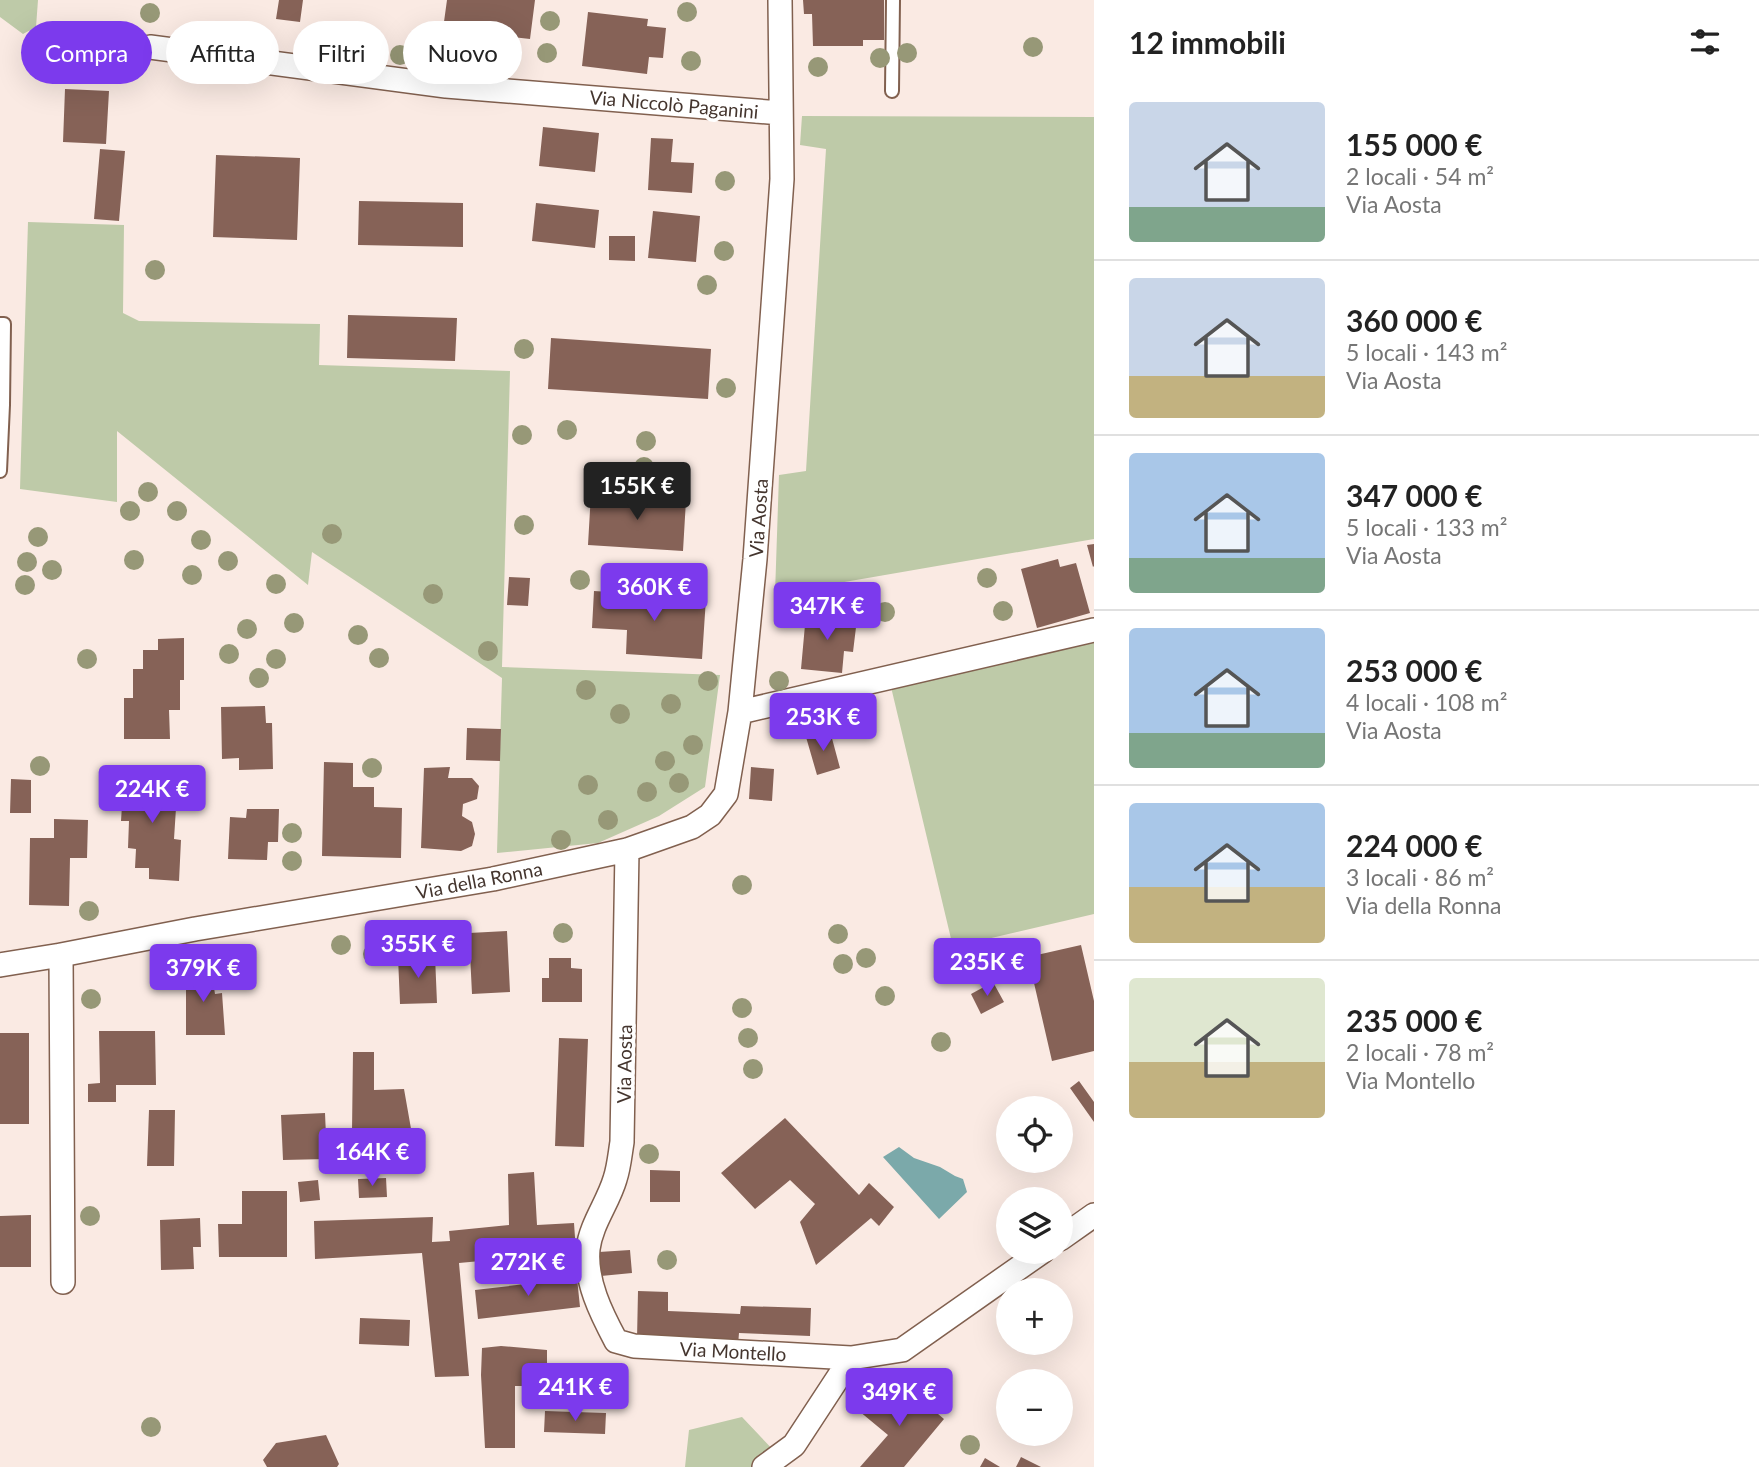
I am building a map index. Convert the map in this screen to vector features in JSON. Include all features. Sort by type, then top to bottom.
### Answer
[{"type":"street","name":"Via Aosta","points":[[616,1340],[604,1318],[590,1277],[588,1249],[593,1229],[615,1179],[622,1142],[627,850],[692,827],[709,815],[726,794],[740,712],[755,559],[782,179],[779,0]]},
{"type":"street","name":"Via Niccolò Paganini","points":[[152,47],[446,86],[781,113]]},
{"type":"street","points":[[740,712],[1094,629]]},
{"type":"street","name":"Via della Ronna","points":[[0,965],[493,879],[627,850]]},
{"type":"street","points":[[61,955],[63,1282]]},
{"type":"street","points":[[1073,1230],[1094,1215]]},
{"type":"street","name":"Via Montello","points":[[616,1340],[634,1346],[851,1358],[902,1350],[1024,1264]]},
{"type":"street","points":[[764,1467],[794,1445],[851,1358]]},
{"type":"lane","points":[[892,91],[893,0]]},
{"type":"lane","points":[[0,324],[4,324],[0,471]]},
{"type":"green space","points":[[0,0],[38,0],[36,21],[21,21],[21,33],[0,17]]},
{"type":"green space","points":[[802,116],[1094,117],[1094,539],[775,594],[779,475],[806,471],[826,149],[800,145]]},
{"type":"green space","points":[[28,222],[124,225],[123,313],[139,321],[320,324],[319,365],[510,371],[502,667],[720,675],[705,787],[659,816],[598,843],[497,853],[502,678],[312,552],[308,585],[117,431],[117,502],[20,489]]},
{"type":"green space","points":[[1094,640],[1094,914],[953,947],[891,687]]},
{"type":"green space","points":[[742,1417],[777,1454],[778,1467],[685,1467],[689,1430]]},
{"type":"water","points":[[899,1147],[914,1158],[963,1179],[967,1192],[939,1219],[883,1157]]},
{"type":"building","points":[[279,0],[303,0],[300,21],[276,19]]},
{"type":"building","points":[[447,0],[535,0],[530,39],[522,38],[522,21],[444,21]]},
{"type":"building","points":[[803,0],[884,0],[884,40],[863,40],[863,46],[813,46],[812,14],[804,14]]},
{"type":"building","points":[[588,12],[648,19],[647,26],[666,28],[663,58],[649,57],[647,74],[582,66]]},
{"type":"building","points":[[65,89],[109,91],[106,144],[63,142]]},
{"type":"building","points":[[543,127],[599,133],[595,172],[539,166]]},
{"type":"building","points":[[651,138],[673,139],[671,162],[694,163],[692,193],[648,190]]},
{"type":"building","points":[[100,149],[125,151],[119,221],[94,219]]},
{"type":"building","points":[[216,155],[300,158],[297,240],[213,237]]},
{"type":"building","points":[[359,201],[463,203],[463,247],[358,245]]},
{"type":"building","points":[[536,203],[599,210],[595,248],[532,241]]},
{"type":"building","points":[[653,211],[700,216],[696,262],[648,258]]},
{"type":"building","points":[[609,236],[635,236],[635,261],[609,260]]},
{"type":"building","points":[[348,315],[457,318],[455,361],[347,358]]},
{"type":"building","points":[[551,338],[711,349],[708,399],[548,389]]},
{"type":"building","points":[[591,493],[686,500],[683,551],[588,545]]},
{"type":"building","points":[[1094,544],[1094,566],[1093,567],[1087,545]]},
{"type":"building","points":[[1058,559],[1060,567],[1076,563],[1090,613],[1037,628],[1021,569]]},
{"type":"building","points":[[509,577],[530,578],[528,606],[507,605]]},
{"type":"building","points":[[594,591],[706,598],[702,659],[626,654],[627,630],[592,628]]},
{"type":"building","points":[[806,614],[857,619],[853,652],[844,651],[842,673],[801,669]]},
{"type":"building","points":[[184,638],[184,680],[180,680],[180,710],[169,710],[170,739],[124,739],[124,698],[133,698],[133,669],[143,669],[143,650],[158,650],[158,639]]},
{"type":"building","points":[[265,706],[266,723],[272,723],[273,769],[239,770],[239,758],[222,759],[221,707]]},
{"type":"building","points":[[467,728],[501,729],[500,761],[466,760]]},
{"type":"building","points":[[830,731],[840,768],[817,775],[806,737]]},
{"type":"building","points":[[324,762],[353,763],[353,787],[374,787],[374,807],[402,808],[401,858],[322,856]]},
{"type":"building","points":[[450,767],[448,778],[472,778],[479,786],[477,799],[463,804],[462,816],[472,822],[475,834],[472,846],[461,851],[421,848],[424,768]]},
{"type":"building","points":[[751,767],[774,769],[772,801],[749,799]]},
{"type":"building","points":[[124,774],[171,776],[169,807],[176,808],[174,839],[181,840],[179,881],[149,879],[149,868],[135,868],[136,849],[128,848],[129,821],[121,821]]},
{"type":"building","points":[[11,779],[31,780],[31,813],[10,813]]},
{"type":"building","points":[[247,809],[279,809],[278,842],[268,842],[267,860],[228,859],[230,817],[246,818]]},
{"type":"building","points":[[54,819],[88,820],[87,858],[70,858],[69,906],[29,905],[30,838],[54,838]]},
{"type":"building","points":[[507,931],[510,992],[472,994],[469,933]]},
{"type":"building","points":[[1081,945],[1094,1001],[1094,1051],[1052,1061],[1028,957]]},
{"type":"building","points":[[435,956],[437,1003],[400,1004],[398,957]]},
{"type":"building","points":[[549,958],[571,958],[571,968],[582,969],[582,1002],[542,1002],[542,978],[549,978]]},
{"type":"building","points":[[186,967],[211,969],[215,994],[222,993],[225,1035],[186,1035]]},
{"type":"building","points":[[993,982],[1004,1002],[981,1014],[971,994]]},
{"type":"building","points":[[99,1031],[155,1031],[156,1085],[116,1085],[116,1102],[88,1102],[88,1084],[100,1083]]},
{"type":"building","points":[[0,1033],[29,1033],[29,1124],[0,1124]]},
{"type":"building","points":[[559,1038],[588,1039],[584,1147],[555,1146]]},
{"type":"building","points":[[353,1052],[374,1052],[374,1090],[404,1089],[416,1157],[382,1158],[377,1131],[352,1131]]},
{"type":"building","points":[[1079,1081],[1094,1102],[1094,1122],[1070,1088]]},
{"type":"building","points":[[149,1110],[175,1110],[174,1166],[147,1166]]},
{"type":"building","points":[[325,1113],[327,1159],[283,1160],[281,1115]]},
{"type":"building","points":[[785,1118],[859,1195],[869,1183],[894,1207],[879,1226],[871,1218],[816,1265],[800,1222],[815,1204],[790,1180],[755,1209],[721,1173]]},
{"type":"building","points":[[650,1170],[680,1171],[680,1202],[650,1202]]},
{"type":"building","points":[[534,1172],[537,1225],[574,1223],[576,1252],[459,1263],[469,1376],[435,1377],[422,1253],[315,1259],[314,1221],[433,1217],[432,1242],[450,1241],[449,1231],[509,1225],[508,1174]]},
{"type":"building","points":[[386,1178],[387,1197],[359,1198],[358,1179]]},
{"type":"building","points":[[318,1180],[320,1200],[300,1202],[298,1182]]},
{"type":"building","points":[[242,1191],[287,1191],[287,1257],[219,1257],[218,1224],[242,1224]]},
{"type":"building","points":[[31,1215],[31,1267],[0,1267],[0,1216]]},
{"type":"building","points":[[200,1218],[201,1247],[193,1247],[194,1269],[161,1270],[160,1220]]},
{"type":"building","points":[[630,1250],[632,1273],[601,1276],[599,1252]]},
{"type":"building","points":[[577,1278],[580,1307],[478,1319],[475,1290]]},
{"type":"building","points":[[638,1291],[668,1292],[668,1311],[740,1314],[741,1306],[811,1308],[810,1336],[739,1333],[738,1345],[637,1339]]},
{"type":"building","points":[[360,1318],[410,1320],[409,1346],[359,1344]]},
{"type":"building","points":[[501,1346],[547,1350],[547,1374],[527,1374],[527,1386],[515,1386],[515,1448],[485,1448],[482,1348]]},
{"type":"building","points":[[880,1385],[909,1409],[919,1398],[944,1419],[904,1467],[860,1467],[888,1435],[859,1411]]},
{"type":"building","points":[[545,1411],[606,1413],[605,1434],[544,1432]]},
{"type":"building","points":[[326,1435],[339,1464],[337,1467],[267,1467],[263,1460],[276,1443]]},
{"type":"building","points":[[1021,1457],[1041,1467],[1016,1467]]},
{"type":"building","points":[[985,1458],[1000,1467],[980,1467]]}]
